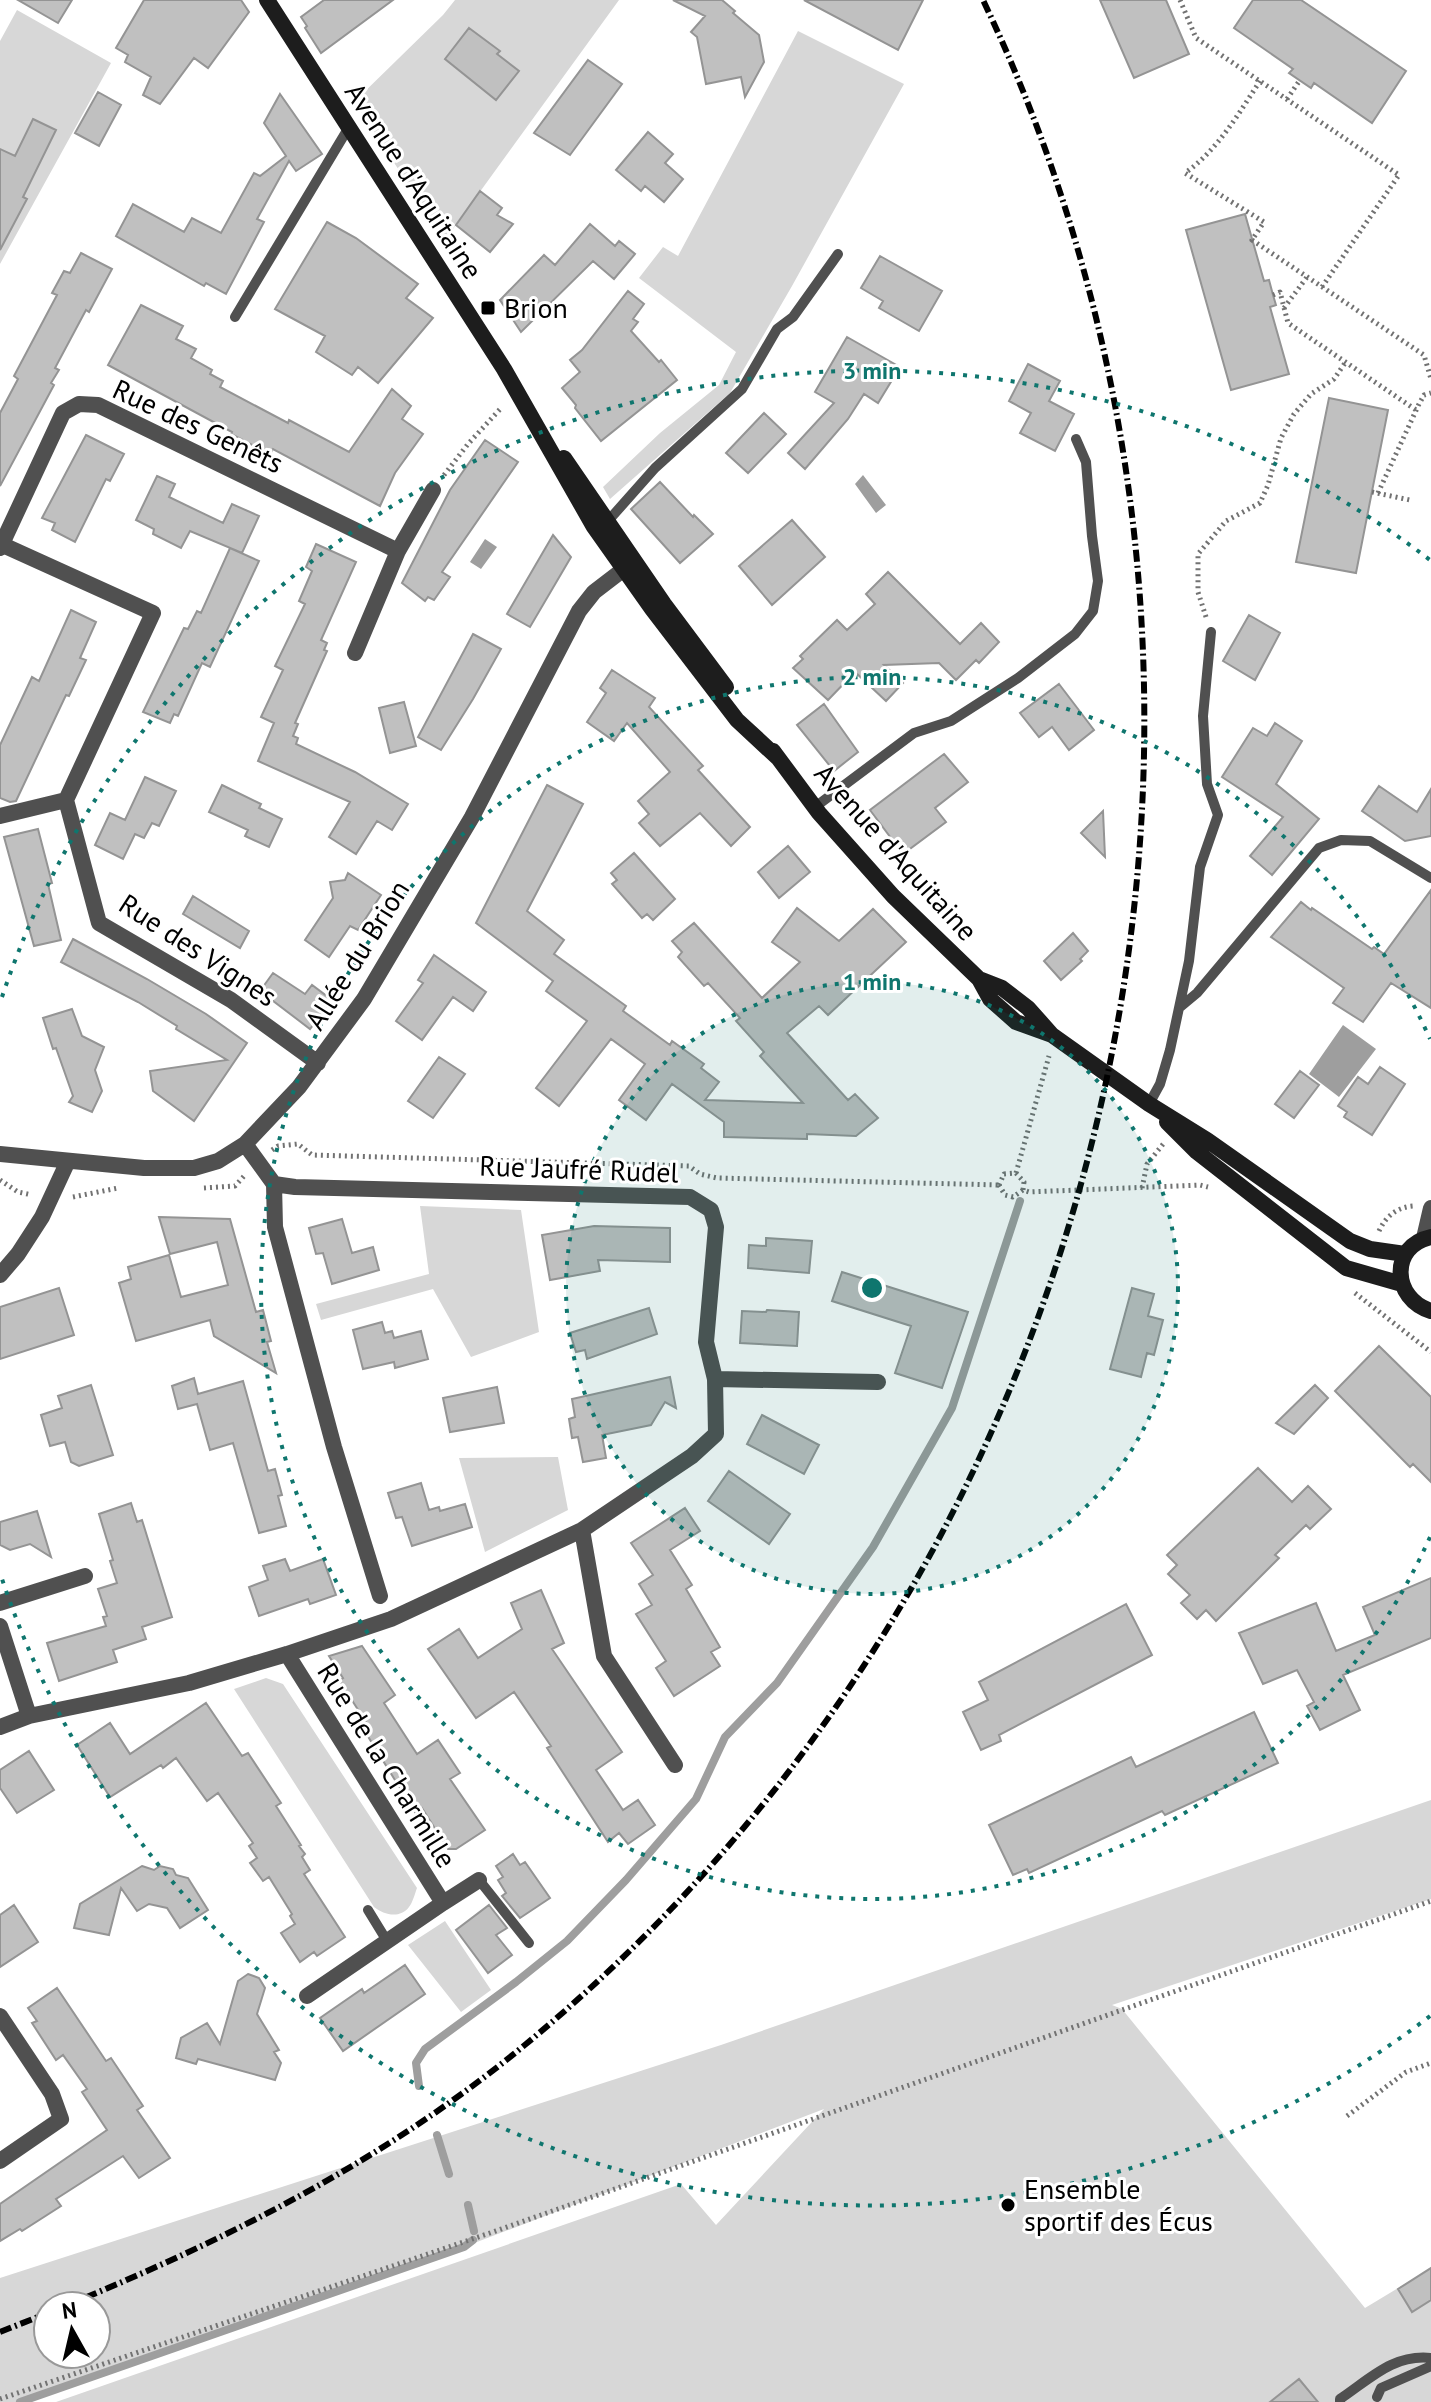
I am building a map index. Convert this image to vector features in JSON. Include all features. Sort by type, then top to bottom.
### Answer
[{"type":"street","name":"Avenue d'Aquitaine","points":[[267,0],[517,392],[608,521],[630,565]]},
{"type":"street","name":"Avenue d'Aquitaine","points":[[517,392],[583,512],[630,565],[815,807],[893,896],[979,979],[990,999],[1016,1022],[1052,1035],[1350,1241],[1405,1254]]},
{"type":"street","name":"Rue des Genêts","points":[[1,546],[63,413],[79,404],[98,405],[398,551]]},
{"type":"street","points":[[355,653],[398,551],[433,490]]},
{"type":"street","points":[[0,816],[66,800],[153,613],[1,546]]},
{"type":"street","name":"Allée du Brion","points":[[0,1154],[144,1168],[194,1168],[218,1161],[245,1144],[299,1087],[364,999],[472,817],[579,611],[610,578],[630,565]]},
{"type":"street","name":"Rue des Vignes","points":[[66,800],[99,923],[231,1000],[318,1063]]},
{"type":"street","name":"Avenue d'Aquitaine","points":[[1149,1104],[1197,1152],[1346,1268],[1402,1284]]},
{"type":"street","points":[[245,1144],[274,1184],[275,1227],[334,1447],[380,1596]]},
{"type":"street","points":[[0,1275],[42,1217],[68,1161]]},
{"type":"street","name":"Rue Jaufré Rudel","points":[[274,1184],[690,1197],[711,1210],[716,1227],[706,1342],[715,1379],[716,1434],[692,1456],[582,1530]]},
{"type":"street","points":[[1425,1207],[1428,1238],[1413,1245],[1405,1254],[1401,1265],[1402,1284],[1409,1298],[1431,1311]]},
{"type":"street","points":[[715,1379],[878,1382]]},
{"type":"street","points":[[0,1727],[29,1716],[189,1683],[391,1619],[582,1530],[604,1656],[675,1765]]},
{"type":"street","points":[[0,1603],[85,1576]]},
{"type":"street","points":[[0,1626],[29,1716]]},
{"type":"street","name":"Rue de la Charmille","points":[[287,1654],[443,1903]]},
{"type":"street","name":"Rue de la Charmille","points":[[307,1996],[479,1880]]},
{"type":"street","points":[[0,2016],[52,2094],[61,2119],[0,2161]]},
{"type":"lane","points":[[235,317],[349,127]]},
{"type":"lane","points":[[608,521],[655,468],[742,389],[777,329],[793,317],[838,254]]},
{"type":"lane","points":[[815,807],[914,733],[951,721],[1018,678],[1075,634],[1093,611],[1098,581],[1086,462],[1076,439]]},
{"type":"lane","points":[[1149,1104],[1160,1084],[1179,1008],[1189,961],[1200,867],[1218,815],[1207,784],[1203,716],[1211,632]]},
{"type":"lane","points":[[1179,1008],[1197,993],[1319,848],[1341,840],[1370,841],[1431,878]]},
{"type":"lane","points":[[479,1880],[529,1943]]},
{"type":"lane","points":[[368,1910],[387,1941]]},
{"type":"lane","points":[[1340,2402],[1340,2399],[1401,2359],[1414,2356],[1431,2358]]},
{"type":"lane","points":[[1377,2397],[1381,2388],[1431,2366]]},
{"type":"path","points":[[1180,0],[1196,38],[1399,175],[1322,287]]},
{"type":"path","points":[[1287,99],[1300,80]]},
{"type":"path","points":[[1260,81],[1199,163],[1185,173],[1264,222],[1252,240],[1424,355],[1431,379]]},
{"type":"path","points":[[1284,308],[1307,277]]},
{"type":"path","points":[[1273,295],[1280,292],[1288,323],[1416,410]]},
{"type":"path","points":[[1211,632],[1198,592],[1198,554],[1226,521],[1260,503],[1281,438],[1294,414],[1311,394],[1334,379],[1345,363]]},
{"type":"path","points":[[433,490],[468,444],[517,392]]},
{"type":"path","points":[[1410,500],[1375,493],[1424,395],[1431,393]]},
{"type":"path","points":[[1016,1173],[1041,1087],[1052,1035]]},
{"type":"path","points":[[1023,1190],[1142,1188],[1147,1164],[1174,1130]]},
{"type":"path","points":[[1016,1173],[1024,1182],[1023,1190],[1013,1197],[1005,1195],[999,1181],[1004,1174],[1016,1173]]},
{"type":"path","points":[[1375,1249],[1379,1230],[1386,1218],[1397,1210],[1425,1207]]},
{"type":"path","points":[[0,2399],[505,2228],[1431,1901]]},
{"type":"path","points":[[1347,2116],[1406,2072],[1431,2063]]},
{"type":"shaded area","points":[[455,0],[619,0],[445,240],[354,102]]},
{"type":"shaded area","points":[[17,10],[111,63],[0,264],[0,41]]},
{"type":"shaded area","points":[[798,31],[904,84],[730,393],[610,499],[603,487],[660,433],[719,385],[736,352],[639,278],[663,247],[678,256]]},
{"type":"shaded area","points":[[863,475],[886,505],[876,513],[855,484]]},
{"type":"shaded area","points":[[485,539],[497,547],[481,569],[470,562]]},
{"type":"shaded area","points":[[1343,1025],[1376,1049],[1339,1097],[1309,1074]]},
{"type":"shaded area","points":[[420,1206],[521,1210],[539,1332],[471,1357],[433,1289],[321,1320],[316,1304],[429,1274]]},
{"type":"shaded area","points":[[558,1457],[568,1510],[485,1552],[459,1458]]},
{"type":"shaded area","points":[[266,1678],[283,1684],[417,1888],[412,1903],[405,1911],[392,1914],[374,1907],[234,1689]]},
{"type":"shaded area","name":"Ensemble sportif des Écus","points":[[1431,1800],[1431,1899],[1112,2005],[1122,2009],[1365,2308],[1428,2270],[1431,2275],[1431,2402],[56,2402],[681,2184],[716,2225],[824,2109],[464,2247],[112,2370],[112,2290],[32,2290],[32,2370],[112,2370],[20,2402],[0,2402],[0,2278],[721,2045]]},
{"type":"shaded area","points":[[445,1921],[491,1990],[461,2012],[408,1945]]},
{"type":"building","points":[[18,0],[72,0],[58,23]]},
{"type":"building","points":[[144,0],[241,0],[249,12],[208,68],[194,58],[160,104],[143,95],[151,77],[125,62],[128,55],[116,48]]},
{"type":"building","points":[[324,0],[393,0],[321,53],[301,17]]},
{"type":"building","points":[[673,0],[722,0],[759,35],[764,62],[745,97],[741,77],[706,84],[697,37],[691,32],[705,16]]},
{"type":"building","points":[[804,0],[923,0],[898,50]]},
{"type":"building","points":[[1100,0],[1166,0],[1189,54],[1134,78]]},
{"type":"building","points":[[1253,0],[1301,0],[1406,71],[1372,123],[1314,83],[1311,88],[1289,73],[1293,69],[1234,28]]},
{"type":"building","points":[[469,28],[500,51],[497,54],[519,71],[496,100],[445,59]]},
{"type":"building","points":[[588,60],[622,84],[570,155],[534,133]]},
{"type":"building","points":[[98,92],[121,105],[99,146],[75,133]]},
{"type":"building","points":[[280,94],[322,154],[296,171],[289,161],[257,219],[264,222],[226,294],[206,283],[204,286],[116,236],[133,204],[184,232],[192,218],[221,233],[254,173],[260,176],[286,156],[264,123]]},
{"type":"building","points":[[33,119],[56,130],[23,197],[27,199],[0,250],[0,149],[15,156]]},
{"type":"building","points":[[648,132],[673,154],[665,163],[683,179],[664,202],[645,186],[641,191],[616,170]]},
{"type":"building","points":[[480,191],[502,208],[497,215],[513,224],[490,252],[456,225]]},
{"type":"building","points":[[1245,214],[1264,281],[1269,280],[1276,305],[1270,307],[1289,374],[1231,390],[1186,230]]},
{"type":"building","points":[[327,222],[356,238],[418,284],[406,298],[433,318],[378,383],[358,367],[352,375],[316,352],[325,336],[275,309]]},
{"type":"building","points":[[590,224],[615,246],[619,241],[635,254],[614,279],[593,261],[521,332],[500,300],[544,255],[555,265]]},
{"type":"building","points":[[81,253],[112,269],[55,368],[59,370],[51,383],[54,385],[0,486],[0,413],[18,379],[14,376],[57,295],[52,293],[64,271],[70,273]]},
{"type":"building","points":[[880,256],[942,291],[919,331],[879,308],[883,301],[861,288]]},
{"type":"building","points":[[628,291],[644,304],[633,319],[638,322],[631,331],[677,380],[601,441],[562,388],[580,372],[570,360],[582,350]]},
{"type":"building","points":[[141,305],[183,326],[176,339],[196,349],[191,358],[212,370],[210,374],[223,381],[220,387],[349,452],[392,389],[411,406],[402,419],[423,434],[395,473],[380,506],[273,449],[270,454],[231,434],[108,365]]},
{"type":"building","points":[[847,337],[900,367],[878,403],[864,394],[848,419],[805,469],[788,453],[834,403],[815,392]]},
{"type":"building","points":[[1028,364],[1060,381],[1049,401],[1074,414],[1055,451],[1020,433],[1031,413],[1009,401]]},
{"type":"building","points":[[1329,398],[1388,410],[1356,573],[1296,562]]},
{"type":"building","points":[[764,413],[786,434],[748,473],[726,453]]},
{"type":"building","points":[[86,435],[124,454],[110,481],[106,479],[75,542],[52,530],[55,523],[42,518]]},
{"type":"building","points":[[485,440],[518,462],[442,572],[450,577],[434,600],[428,597],[425,601],[402,583],[450,490]]},
{"type":"building","points":[[157,476],[175,484],[169,497],[223,523],[232,504],[259,516],[242,553],[190,531],[181,548],[153,534],[154,529],[136,520]]},
{"type":"building","points":[[660,482],[713,534],[680,563],[631,509]]},
{"type":"building","points":[[792,520],[825,557],[772,605],[739,566]]},
{"type":"building","points":[[553,535],[571,557],[530,627],[507,614]]},
{"type":"building","points":[[316,544],[356,562],[321,640],[327,643],[324,650],[327,651],[295,723],[298,724],[293,736],[298,738],[296,744],[355,772],[408,804],[392,830],[377,821],[356,854],[329,837],[350,802],[258,761],[274,723],[261,717],[283,670],[275,666],[305,604],[299,601],[312,571],[306,567]]},
{"type":"building","points":[[230,548],[259,561],[210,667],[202,663],[178,716],[174,714],[170,723],[143,712],[184,628],[188,629],[197,611],[201,613]]},
{"type":"building","points":[[888,572],[960,644],[981,623],[999,642],[979,663],[976,660],[956,680],[939,663],[884,665],[903,683],[886,701],[855,672],[828,700],[793,668],[803,659],[800,656],[837,620],[847,630],[875,604],[866,594]]},
{"type":"building","points":[[71,610],[96,622],[80,658],[86,660],[16,801],[10,802],[0,798],[0,745],[32,677],[39,681]]},
{"type":"building","points":[[1249,615],[1280,633],[1255,680],[1223,661]]},
{"type":"building","points":[[473,634],[501,649],[441,750],[418,737]]},
{"type":"building","points":[[612,670],[655,698],[649,707],[703,766],[698,770],[750,827],[731,846],[700,813],[660,846],[639,823],[649,814],[638,801],[670,772],[627,723],[614,741],[587,722],[606,693],[600,688]]},
{"type":"building","points":[[1059,684],[1094,730],[1069,750],[1052,727],[1039,737],[1020,713]]},
{"type":"building","points":[[404,702],[416,746],[390,753],[379,708]]},
{"type":"building","points":[[824,704],[858,752],[834,771],[797,725]]},
{"type":"building","points":[[1275,723],[1302,741],[1276,784],[1319,819],[1272,875],[1250,856],[1283,817],[1222,777],[1253,728],[1267,736]]},
{"type":"building","points":[[944,754],[968,782],[935,808],[946,822],[903,854],[870,810]]},
{"type":"building","points":[[145,777],[176,791],[159,826],[152,823],[144,838],[135,834],[123,859],[95,845],[110,813],[125,820]]},
{"type":"building","points":[[222,785],[261,804],[259,808],[282,819],[269,847],[245,836],[248,830],[209,812]]},
{"type":"building","points":[[547,785],[583,804],[527,911],[564,940],[554,954],[626,1006],[623,1011],[670,1045],[672,1041],[704,1064],[701,1068],[719,1082],[705,1100],[803,1103],[760,1056],[764,1052],[736,1021],[740,1018],[708,983],[704,986],[678,957],[682,952],[672,941],[694,923],[762,998],[800,962],[772,942],[797,908],[839,941],[873,909],[906,942],[828,1015],[819,1006],[787,1033],[848,1100],[855,1094],[878,1118],[856,1136],[807,1134],[807,1139],[724,1137],[724,1122],[672,1084],[646,1120],[619,1100],[645,1064],[611,1039],[559,1106],[536,1088],[587,1021],[546,991],[553,981],[476,923]]},
{"type":"building","points":[[1379,786],[1417,812],[1431,789],[1431,836],[1405,841],[1362,811]]},
{"type":"building","points":[[1103,811],[1105,857],[1081,833]]},
{"type":"building","points":[[38,829],[52,883],[48,884],[61,940],[34,946],[4,837]]},
{"type":"building","points":[[788,846],[810,872],[779,898],[758,872]]},
{"type":"building","points":[[634,853],[675,899],[653,920],[647,914],[642,918],[612,884],[617,880],[611,873]]},
{"type":"building","points":[[348,873],[381,895],[358,930],[350,926],[329,957],[305,940],[333,898],[330,882],[345,880]]},
{"type":"building","points":[[1431,890],[1431,1008],[1391,983],[1363,1022],[1333,1003],[1344,988],[1271,937],[1301,902],[1384,954]]},
{"type":"building","points":[[193,896],[249,931],[240,948],[183,914]]},
{"type":"building","points":[[1073,933],[1088,951],[1080,959],[1082,961],[1061,980],[1044,961]]},
{"type":"building","points":[[73,939],[206,1014],[247,1043],[194,1121],[153,1091],[150,1071],[227,1060],[138,1002],[61,962]]},
{"type":"building","points":[[434,955],[486,992],[473,1011],[453,997],[422,1040],[396,1021],[423,983],[418,980]]},
{"type":"building","points":[[273,973],[305,994],[312,985],[332,1000],[310,1029],[260,991]]},
{"type":"building","points":[[72,1009],[82,1036],[104,1047],[95,1070],[102,1091],[92,1112],[69,1102],[73,1096],[43,1018]]},
{"type":"building","points":[[439,1057],[465,1074],[433,1118],[408,1101]]},
{"type":"building","points":[[1380,1067],[1405,1084],[1372,1135],[1344,1117],[1347,1112],[1338,1106],[1358,1077],[1368,1084]]},
{"type":"building","points":[[1300,1071],[1319,1085],[1294,1118],[1275,1104]]},
{"type":"building","points":[[159,1217],[230,1219],[256,1312],[263,1310],[271,1341],[267,1342],[276,1373],[214,1336],[210,1320],[136,1341],[119,1283],[131,1279],[128,1267],[169,1255],[181,1297],[228,1285],[217,1242],[170,1254]]},
{"type":"building","points":[[342,1219],[352,1253],[373,1247],[379,1270],[332,1284],[323,1253],[316,1254],[309,1228]]},
{"type":"building","points":[[594,1226],[670,1228],[670,1262],[598,1260],[600,1271],[550,1280],[542,1235]]},
{"type":"building","points":[[766,1238],[812,1241],[809,1273],[748,1268],[749,1245],[766,1246]]},
{"type":"building","points":[[842,1272],[968,1312],[942,1388],[895,1373],[911,1326],[832,1301]]},
{"type":"building","points":[[59,1288],[74,1335],[0,1359],[0,1307]]},
{"type":"building","points":[[1132,1288],[1154,1294],[1148,1316],[1163,1320],[1154,1355],[1147,1353],[1141,1377],[1110,1369]]},
{"type":"building","points":[[649,1308],[657,1334],[587,1359],[585,1350],[576,1352],[570,1333]]},
{"type":"building","points":[[742,1311],[799,1312],[797,1346],[740,1343]]},
{"type":"building","points":[[382,1322],[385,1333],[392,1331],[394,1338],[421,1331],[428,1359],[395,1368],[394,1362],[363,1369],[353,1330]]},
{"type":"building","points":[[1379,1346],[1431,1397],[1431,1482],[1413,1464],[1410,1467],[1335,1391]]},
{"type":"building","points":[[670,1377],[676,1408],[665,1402],[651,1425],[602,1435],[606,1458],[583,1462],[578,1437],[572,1438],[569,1419],[575,1417],[572,1399]]},
{"type":"building","points":[[194,1378],[198,1394],[243,1381],[268,1471],[275,1469],[286,1526],[259,1533],[233,1443],[210,1450],[197,1404],[178,1409],[172,1386]]},
{"type":"building","points":[[91,1385],[113,1455],[79,1466],[71,1462],[65,1442],[50,1446],[41,1415],[62,1408],[58,1396]]},
{"type":"building","points":[[1315,1385],[1328,1398],[1294,1434],[1276,1423]]},
{"type":"building","points":[[497,1387],[504,1423],[450,1432],[443,1398]]},
{"type":"building","points":[[762,1415],[819,1445],[804,1474],[747,1444]]},
{"type":"building","points":[[1258,1468],[1292,1502],[1308,1486],[1331,1509],[1310,1529],[1306,1525],[1275,1555],[1279,1558],[1216,1621],[1206,1610],[1197,1619],[1181,1603],[1190,1595],[1168,1574],[1177,1565],[1167,1555]]},
{"type":"building","points":[[729,1471],[790,1514],[769,1544],[708,1501]]},
{"type":"building","points":[[421,1483],[429,1510],[439,1507],[440,1511],[465,1504],[472,1527],[412,1546],[402,1517],[396,1518],[388,1493]]},
{"type":"building","points":[[131,1503],[137,1522],[142,1520],[172,1617],[142,1627],[146,1639],[113,1650],[117,1662],[59,1681],[47,1643],[106,1626],[103,1617],[107,1616],[98,1589],[117,1583],[99,1514]]},
{"type":"building","points":[[685,1508],[700,1531],[670,1550],[692,1585],[686,1589],[720,1647],[711,1652],[720,1666],[674,1696],[656,1668],[666,1661],[636,1614],[652,1605],[639,1584],[653,1575],[631,1543]]},
{"type":"building","points":[[37,1511],[51,1557],[30,1544],[10,1550],[0,1545],[0,1522]]},
{"type":"building","points":[[285,1559],[290,1571],[323,1559],[336,1595],[310,1604],[308,1599],[259,1616],[249,1587],[268,1580],[263,1566]]},
{"type":"building","points":[[1431,1578],[1431,1638],[1343,1675],[1360,1710],[1320,1730],[1307,1706],[1314,1702],[1297,1670],[1263,1684],[1239,1633],[1316,1603],[1336,1651],[1375,1635],[1363,1607]]},
{"type":"building","points":[[541,1590],[564,1643],[552,1649],[622,1752],[596,1770],[623,1810],[638,1800],[655,1825],[628,1844],[619,1833],[608,1842],[547,1748],[551,1746],[514,1692],[476,1718],[428,1649],[459,1629],[478,1658],[522,1629],[511,1603]]},
{"type":"building","points":[[1126,1604],[1152,1655],[999,1735],[1001,1741],[981,1750],[963,1712],[988,1700],[979,1682]]},
{"type":"building","points":[[362,1646],[395,1695],[384,1703],[417,1754],[438,1740],[460,1773],[450,1779],[485,1830],[456,1849],[448,1849],[422,1808],[416,1814],[364,1730],[369,1727],[339,1680],[343,1678],[329,1656]]},
{"type":"building","points":[[206,1703],[242,1756],[248,1753],[281,1803],[276,1806],[305,1854],[302,1857],[310,1870],[304,1874],[345,1937],[317,1956],[314,1952],[300,1962],[281,1933],[295,1924],[290,1916],[292,1914],[269,1877],[263,1881],[250,1863],[257,1858],[249,1846],[253,1843],[218,1793],[207,1801],[176,1758],[110,1797],[77,1745],[110,1723],[130,1754]]},
{"type":"building","points":[[1254,1712],[1278,1763],[1165,1815],[1162,1811],[1029,1873],[1027,1869],[1013,1875],[989,1825],[1131,1757],[1136,1767]]},
{"type":"building","points":[[29,1751],[54,1790],[17,1813],[0,1788],[0,1770]]},
{"type":"building","points":[[513,1854],[520,1865],[525,1862],[550,1898],[520,1918],[502,1896],[506,1893],[498,1880],[503,1877],[496,1866]]},
{"type":"building","points":[[142,1866],[154,1870],[160,1866],[173,1869],[176,1875],[188,1878],[208,1910],[180,1928],[167,1908],[149,1904],[137,1911],[121,1888],[109,1935],[74,1928],[80,1904]]},
{"type":"building","points":[[14,1905],[38,1942],[0,1967],[0,1915]]},
{"type":"building","points":[[489,1905],[507,1928],[496,1935],[512,1955],[488,1973],[456,1930]]},
{"type":"building","points":[[405,1965],[425,1994],[343,2051],[320,2018]]},
{"type":"building","points":[[248,1974],[259,1978],[265,1988],[257,2014],[279,2050],[274,2052],[281,2063],[275,2080],[198,2059],[196,2064],[176,2058],[181,2038],[207,2023],[220,2044],[238,1981]]},
{"type":"building","points":[[57,1988],[106,2061],[111,2058],[143,2106],[137,2110],[170,2158],[139,2178],[123,2156],[56,2199],[61,2206],[0,2241],[0,2204],[107,2130],[82,2092],[87,2089],[63,2055],[56,2060],[32,2023],[37,2021],[28,2008]]},
{"type":"building","points":[[1431,2268],[1431,2300],[1412,2312],[1398,2289]]},
{"type":"building","points":[[1299,2379],[1318,2402],[1270,2402]]},
{"type":"waterway","points":[[419,2086],[416,2063],[425,2049],[567,1941],[626,1880],[696,1799],[725,1737],[777,1683],[873,1547],[952,1408],[1020,1201]]},
{"type":"waterway","points":[[437,2135],[449,2174]]},
{"type":"waterway","points":[[468,2205],[474,2231]]},
{"type":"waterway","points":[[20,2402],[464,2247],[473,2240]]},
{"type":"railway","points":[[103,2290],[188,2253],[306,2193],[419,2124],[526,2044],[730,1844],[895,1616],[1020,1366],[1102,1100],[1141,824],[1135,545],[1083,268],[983,0]]},
{"type":"railway","points":[[0,2332],[32,2319]]},
{"type":"place","name":"Brion","points":[[488,308]]},
{"type":"place","name":"Ensemble sportif des Écus","points":[[1008,2205]]}]
